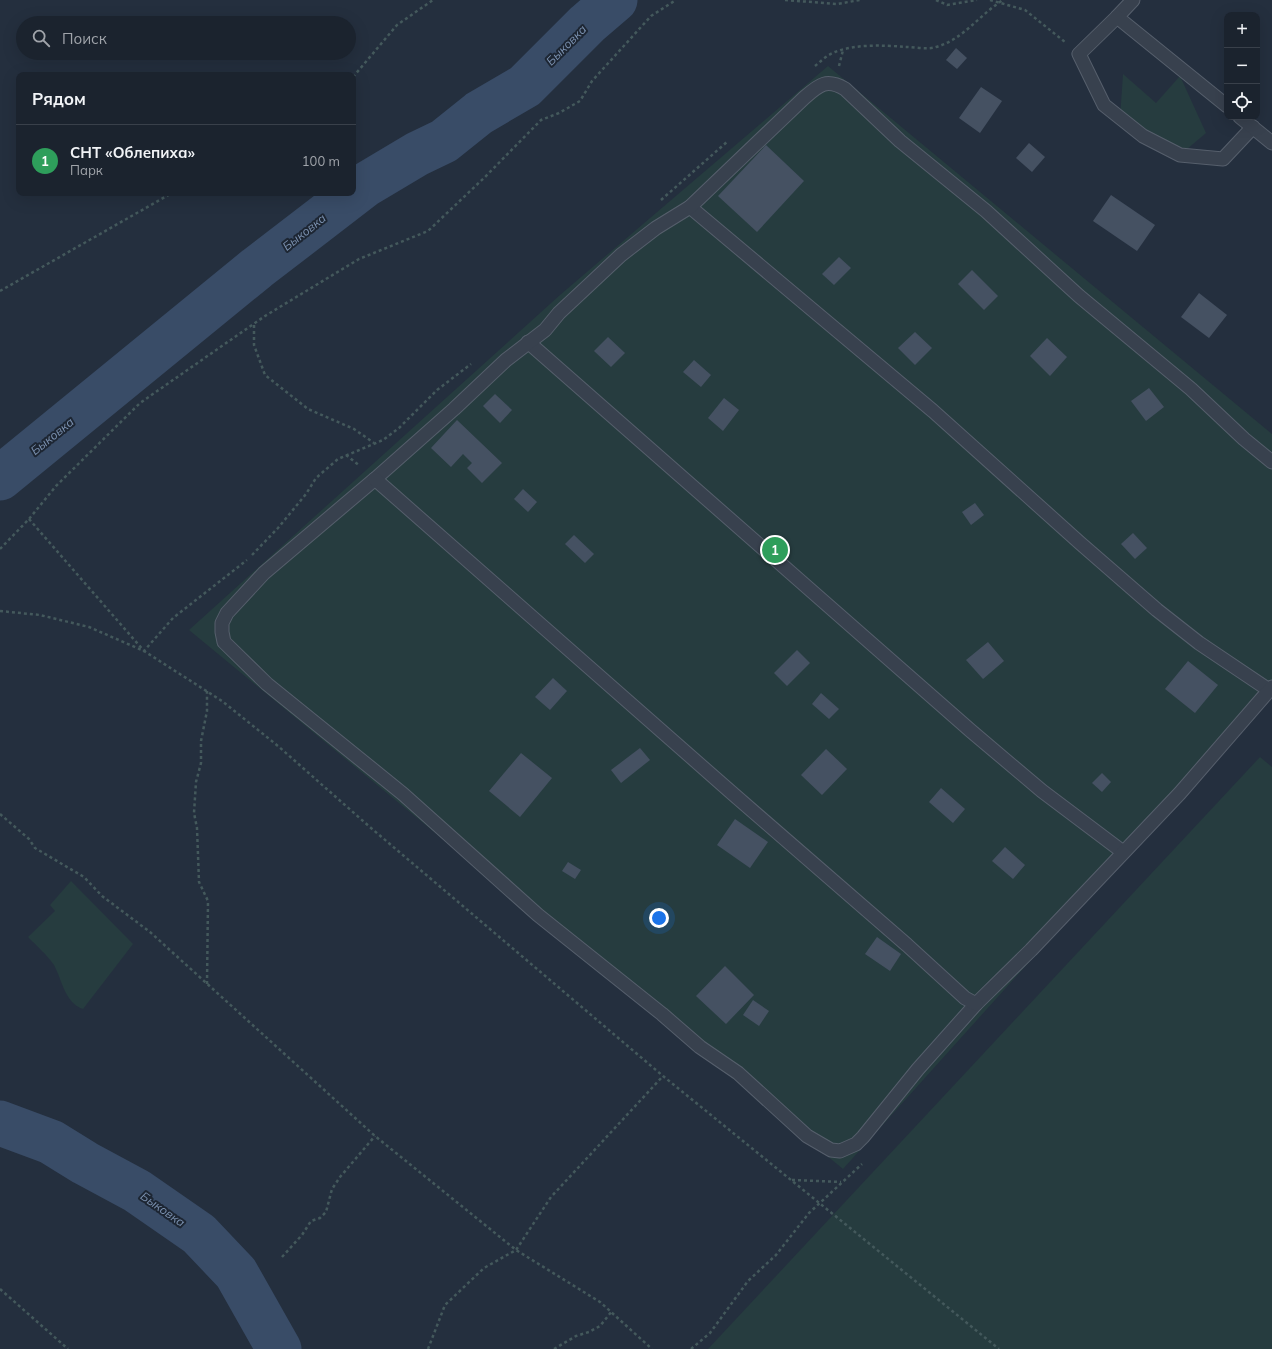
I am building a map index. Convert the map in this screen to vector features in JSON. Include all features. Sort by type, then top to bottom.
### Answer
[{"type":"lane","points":[[1133,0],[1079,54],[1104,105],[1143,136],[1180,155],[1224,159],[1253,127]]},
{"type":"lane","points":[[1117,17],[1224,104]]},
{"type":"lane","points":[[690,207],[933,411],[1157,610],[1199,643],[1270,688],[1180,793],[1031,950],[976,1004],[918,1069],[856,1144],[847,1149],[831,1150],[807,1136],[738,1073],[700,1047],[662,1014],[538,915],[403,794],[267,684],[224,642],[222,623],[227,613],[264,573],[375,479],[528,342],[545,330],[559,313],[621,255],[656,228],[690,207],[818,86],[835,83],[845,89],[900,141],[986,211],[1079,296],[1190,389],[1244,439],[1272,462]]},
{"type":"lane","points":[[1244,120],[1272,143]]},
{"type":"lane","points":[[528,342],[971,731],[1042,791],[1123,852]]},
{"type":"lane","points":[[375,479],[726,788],[902,940],[965,998],[976,1004]]},
{"type":"path","points":[[356,73],[397,25],[433,0]]},
{"type":"path","points":[[0,549],[29,519],[56,486],[140,403],[254,324],[359,259],[428,231],[485,177],[541,120],[559,113],[580,101],[592,81],[651,16],[676,0]]},
{"type":"path","points":[[785,0],[837,4],[860,0]]},
{"type":"path","points":[[936,0],[947,5],[977,0]]},
{"type":"path","points":[[990,0],[1025,10],[1079,54]]},
{"type":"path","points":[[809,70],[827,56],[843,49],[877,46],[933,48],[947,44],[957,39],[988,10],[1003,0]]},
{"type":"path","points":[[658,203],[733,136]]},
{"type":"path","points":[[0,291],[167,196]]},
{"type":"path","points":[[254,324],[254,345],[265,375],[308,409],[354,429],[374,443]]},
{"type":"path","points":[[144,651],[173,618],[255,552],[301,500],[316,478],[338,459],[382,440],[398,428],[437,390],[475,360]]},
{"type":"path","points":[[29,519],[144,651]]},
{"type":"path","points":[[0,612],[70,621],[89,627],[144,651],[207,691],[278,746],[371,828],[663,1076],[998,1349]]},
{"type":"path","points":[[207,691],[207,711],[196,782],[194,813],[197,828],[199,882],[208,901],[207,984]]},
{"type":"path","points":[[0,814],[29,839],[38,851],[84,877],[102,896],[150,932],[375,1136],[516,1250],[577,1287],[612,1311],[652,1349]]},
{"type":"path","points":[[428,1349],[445,1305],[484,1268],[516,1250],[551,1197],[663,1076]]},
{"type":"path","points":[[282,1257],[302,1235],[311,1221],[320,1218],[326,1212],[332,1189],[340,1177],[375,1136]]},
{"type":"path","points":[[791,1180],[841,1182]]},
{"type":"path","points":[[0,1289],[68,1349]]},
{"type":"path","points":[[554,1349],[576,1336],[589,1332],[600,1326],[612,1311]]},
{"type":"green space","points":[[828,66],[1272,434],[1272,692],[843,1169],[189,630],[560,295]]},
{"type":"green space","points":[[1123,74],[1156,103],[1180,76],[1206,133],[1180,155],[1120,118]]},
{"type":"green space","points":[[1260,757],[1272,767],[1272,1349],[708,1349]]},
{"type":"green space","points":[[71,881],[133,944],[83,1009],[72,1002],[54,965],[28,937],[55,911],[50,905]]},
{"type":"building","points":[[956,48],[967,58],[957,69],[946,60]]},
{"type":"building","points":[[981,87],[1002,101],[980,133],[959,118]]},
{"type":"building","points":[[1029,143],[1045,157],[1032,172],[1016,158]]},
{"type":"building","points":[[766,145],[804,181],[757,232],[718,196]]},
{"type":"building","points":[[1111,195],[1155,225],[1137,251],[1093,221]]},
{"type":"building","points":[[839,257],[851,268],[834,285],[822,274]]},
{"type":"building","points":[[972,270],[998,296],[984,310],[958,284]]},
{"type":"building","points":[[1199,293],[1227,315],[1209,338],[1181,317]]},
{"type":"building","points":[[915,332],[932,348],[915,365],[898,348]]},
{"type":"building","points":[[608,337],[625,353],[611,367],[594,351]]},
{"type":"building","points":[[1047,338],[1067,357],[1050,376],[1030,356]]},
{"type":"building","points":[[694,360],[711,375],[701,387],[683,372]]},
{"type":"building","points":[[1149,388],[1164,407],[1146,421],[1131,401]]},
{"type":"building","points":[[495,394],[512,410],[500,423],[483,406]]},
{"type":"building","points":[[724,398],[739,410],[723,431],[708,418]]},
{"type":"building","points":[[457,420],[502,463],[482,483],[467,468],[472,463],[463,454],[451,467],[431,448]]},
{"type":"building","points":[[523,489],[537,502],[528,512],[514,499]]},
{"type":"building","points":[[975,503],[984,515],[971,525],[962,512]]},
{"type":"building","points":[[1133,533],[1147,548],[1135,559],[1121,544]]},
{"type":"building","points":[[574,535],[594,554],[585,563],[565,544]]},
{"type":"building","points":[[988,642],[1004,661],[983,679],[966,660]]},
{"type":"building","points":[[797,650],[810,663],[787,686],[774,673]]},
{"type":"building","points":[[1188,661],[1218,685],[1195,713],[1165,689]]},
{"type":"building","points":[[553,678],[567,691],[550,710],[535,697]]},
{"type":"building","points":[[821,693],[839,709],[829,719],[812,704]]},
{"type":"building","points":[[640,748],[650,760],[621,783],[611,770]]},
{"type":"building","points":[[826,749],[847,769],[822,795],[801,775]]},
{"type":"building","points":[[521,753],[552,778],[520,817],[489,791]]},
{"type":"building","points":[[1102,773],[1111,782],[1102,792],[1092,783]]},
{"type":"building","points":[[941,788],[965,809],[953,823],[929,802]]},
{"type":"building","points":[[735,819],[768,842],[750,868],[717,845]]},
{"type":"building","points":[[1005,847],[1025,865],[1013,879],[992,861]]},
{"type":"building","points":[[568,862],[581,870],[575,879],[562,871]]},
{"type":"building","points":[[877,937],[901,954],[890,971],[865,954]]},
{"type":"building","points":[[725,966],[754,995],[726,1024],[696,996]]},
{"type":"building","points":[[753,1000],[769,1011],[759,1026],[743,1015]]},
{"type":"waterway","name":"Быковка","points":[[356,192],[417,154],[444,141],[479,113],[525,86],[587,24],[615,0]]},
{"type":"waterway","name":"Быковка","points":[[0,478],[257,268],[351,196]]},
{"type":"waterway","name":"Быковка","points":[[0,1123],[51,1142],[85,1163],[137,1191],[199,1234],[236,1273],[279,1349]]},
{"type":"place","name":"СНТ «Облепиха»","points":[[775,550]]}]
